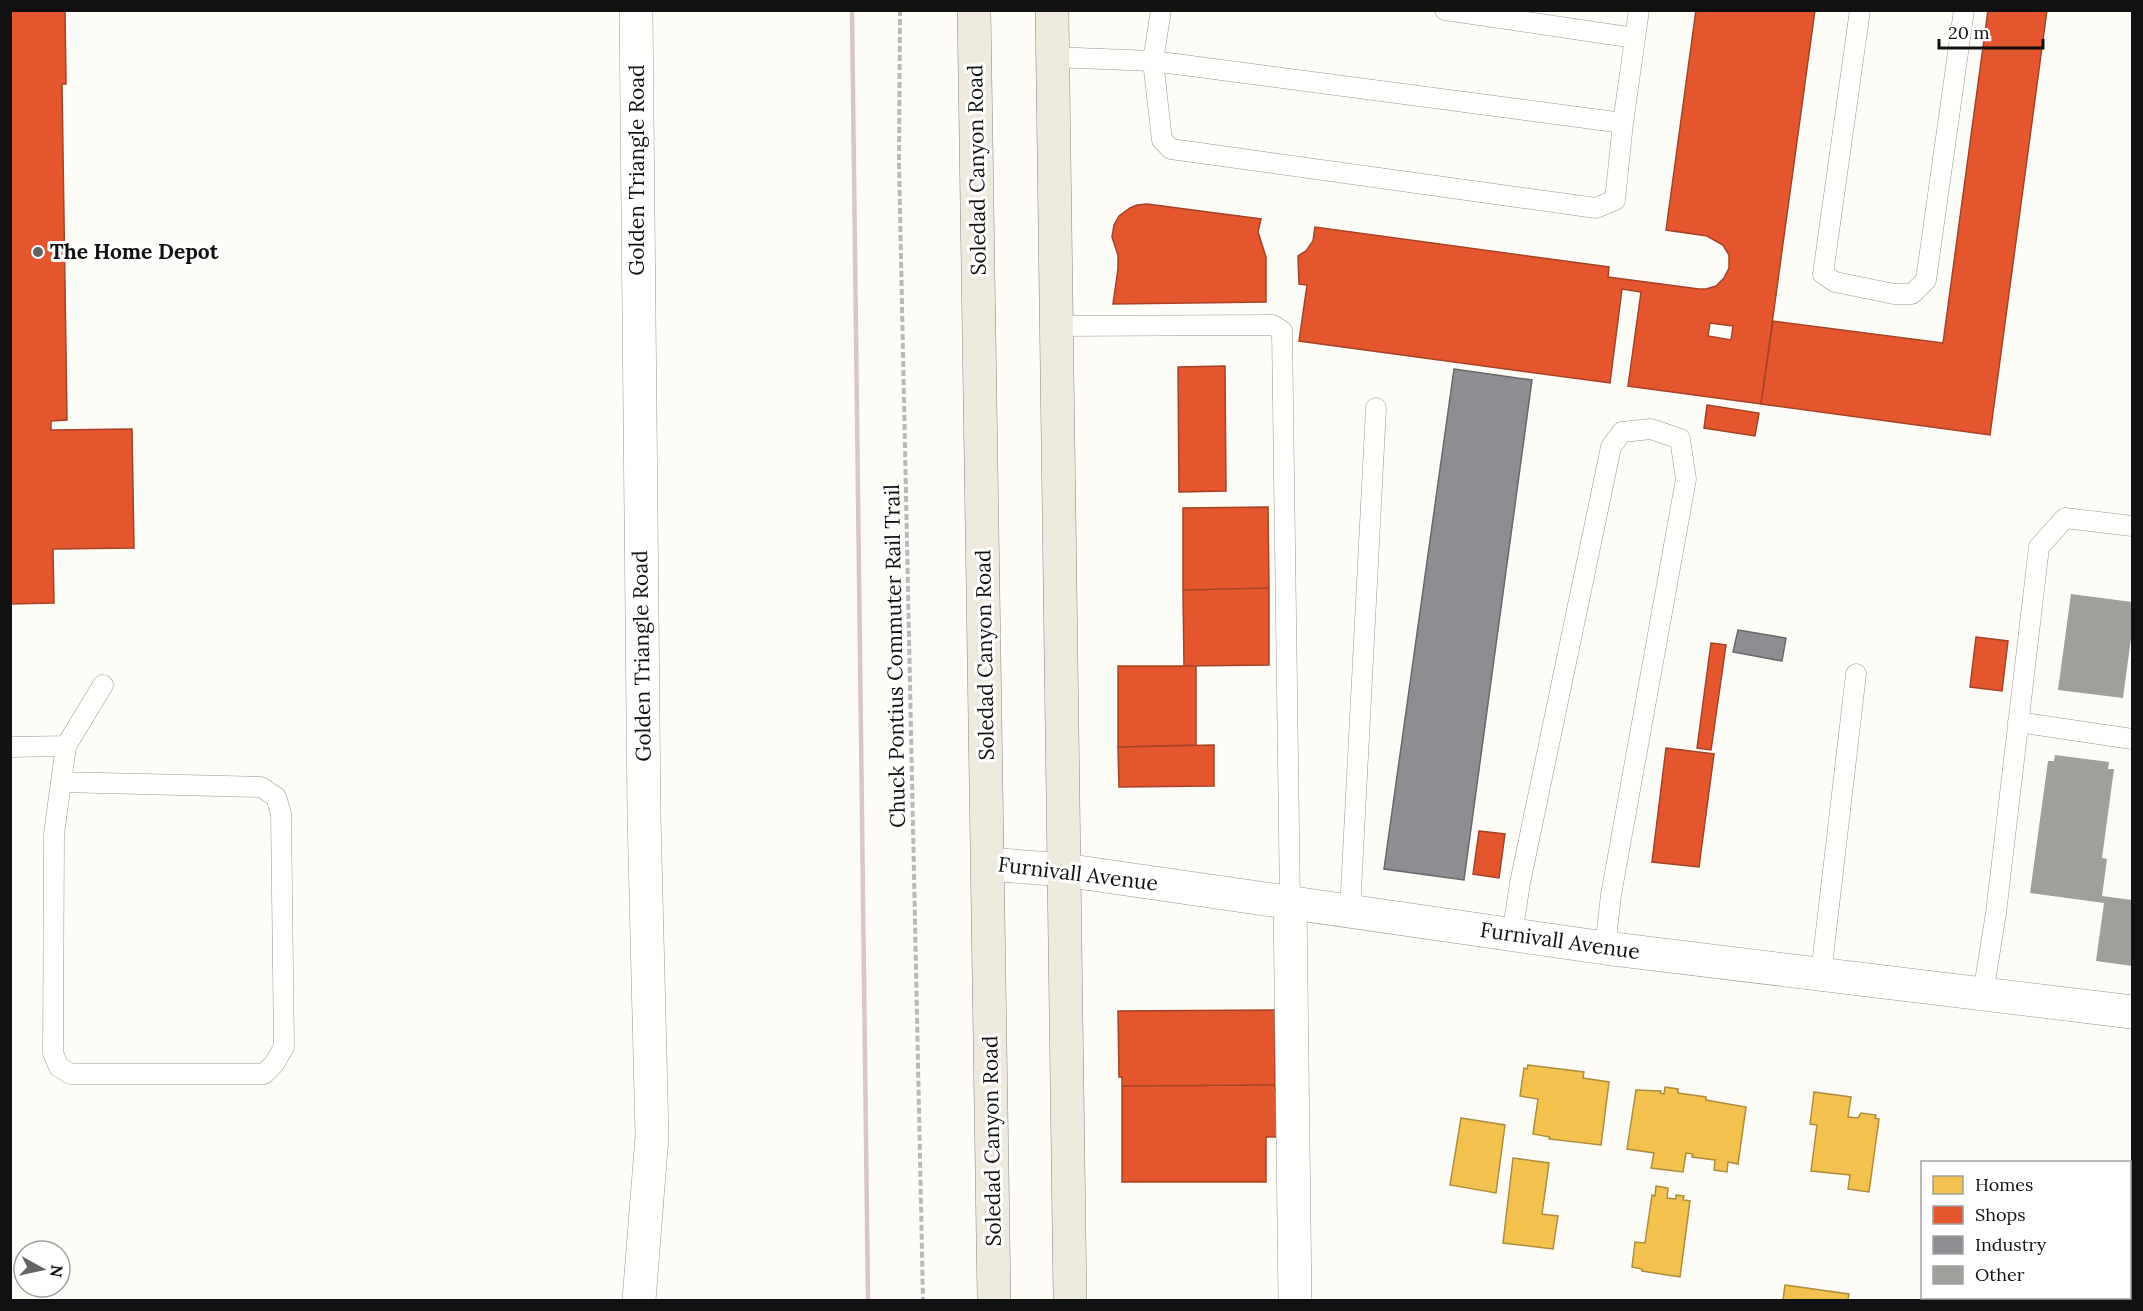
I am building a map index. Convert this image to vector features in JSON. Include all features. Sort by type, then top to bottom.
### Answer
[{"type":"main road","name":"Soledad Canyon Road","points":[[974,10],[994,1300]]},
{"type":"main road","points":[[1052,10],[1070,1300]]},
{"type":"street","name":"Golden Triangle Road","points":[[636,10],[643,759],[652,1136],[639,1300]]},
{"type":"street","name":"Furnivall Avenue","points":[[988,864],[1064,870],[1605,948],[2133,1012]]},
{"type":"street","points":[[1290,902],[1295,1300]]},
{"type":"lane","points":[[1161,10],[1153,60],[1162,140],[1171,149],[1596,208],[1615,200],[1639,10]]},
{"type":"lane","points":[[1445,10],[1635,38]]},
{"type":"lane","points":[[1860,10],[1823,274],[1835,282],[1894,294],[1912,294],[1926,280],[1964,10]]},
{"type":"lane","points":[[1052,57],[1153,60],[1623,123]]},
{"type":"lane","points":[[1055,326],[1273,325],[1282,331],[1290,902]]},
{"type":"lane","points":[[1350,911],[1376,408]]},
{"type":"lane","points":[[1512,934],[1520,883],[1611,447],[1623,432],[1651,429],[1680,439],[1686,479],[1613,884],[1605,948]]},
{"type":"lane","points":[[1983,994],[1996,913],[2039,547],[2065,518],[2133,526]]},
{"type":"lane","points":[[1821,974],[1856,674]]},
{"type":"lane","points":[[61,782],[261,787],[276,796],[281,813],[284,1047],[274,1064],[264,1074],[71,1074],[59,1067],[54,1053],[54,834],[61,782],[66,746],[103,685]]},
{"type":"lane","points":[[2018,722],[2133,739]]},
{"type":"lane","points":[[10,747],[66,746]]},
{"type":"path","name":"Chuck Pontius Commuter Rail Trail","points":[[900,10],[900,175],[923,1300]]},
{"type":"building: Homes","points":[[1528,1065],[1584,1072],[1583,1078],[1609,1082],[1601,1145],[1549,1139],[1550,1137],[1533,1134],[1538,1099],[1520,1096],[1524,1068],[1527,1069]]},
{"type":"building: Homes","points":[[1665,1087],[1678,1089],[1678,1093],[1706,1097],[1706,1100],[1746,1107],[1738,1164],[1728,1162],[1727,1172],[1714,1170],[1715,1160],[1692,1157],[1693,1154],[1686,1153],[1683,1172],[1651,1168],[1654,1153],[1627,1149],[1636,1090],[1661,1091],[1660,1093],[1664,1094]]},
{"type":"building: Homes","points":[[1814,1092],[1851,1097],[1848,1117],[1858,1118],[1861,1113],[1876,1115],[1875,1118],[1879,1119],[1869,1192],[1848,1189],[1850,1175],[1811,1171],[1817,1125],[1810,1124]]},
{"type":"building: Homes","points":[[1461,1118],[1505,1125],[1496,1193],[1450,1185]]},
{"type":"building: Homes","points":[[1513,1158],[1549,1163],[1542,1214],[1558,1216],[1553,1249],[1503,1243]]},
{"type":"building: Homes","points":[[1656,1186],[1668,1188],[1667,1198],[1676,1199],[1676,1195],[1684,1196],[1683,1200],[1690,1201],[1680,1277],[1642,1271],[1642,1269],[1632,1267],[1635,1242],[1645,1243],[1652,1195],[1655,1196]]},
{"type":"building: Homes","points":[[1785,1285],[1849,1294],[1848,1300],[1783,1300]]},
{"type":"building: Shops","name":"The Home Depot","points":[[10,10],[65,10],[66,84],[62,84],[67,420],[51,421],[51,430],[132,429],[134,548],[53,549],[54,603],[10,604]]},
{"type":"building: Shops","points":[[1696,10],[1815,10],[1761,404],[1628,386],[1641,292],[1622,289],[1610,383],[1299,341],[1307,285],[1299,284],[1298,256],[1306,251],[1313,241],[1315,227],[1609,267],[1608,277],[1699,289],[1716,286],[1724,278],[1729,268],[1729,255],[1723,245],[1707,236],[1666,230]],"holes":[[[1710,323],[1733,326],[1731,340],[1708,336]]]},
{"type":"building: Shops","points":[[1988,10],[2047,10],[1990,435],[1761,404],[1773,321],[1943,343]]},
{"type":"building: Shops","points":[[1147,204],[1261,219],[1258,232],[1266,257],[1266,302],[1113,304],[1118,269],[1118,255],[1112,237],[1114,225],[1119,216],[1130,208]]},
{"type":"building: Shops","points":[[1225,366],[1226,491],[1179,492],[1178,367]]},
{"type":"building: Shops","points":[[1707,405],[1759,413],[1755,436],[1704,428]]},
{"type":"building: Shops","points":[[1268,507],[1269,588],[1183,590],[1183,508]]},
{"type":"building: Shops","points":[[1269,588],[1269,665],[1184,666],[1183,590]]},
{"type":"building: Shops","points":[[1976,637],[2008,641],[2002,691],[1970,687]]},
{"type":"building: Shops","points":[[1711,643],[1726,645],[1711,750],[1697,748]]},
{"type":"building: Shops","points":[[1118,666],[1196,666],[1196,745],[1118,747]]},
{"type":"building: Shops","points":[[1214,745],[1214,786],[1119,787],[1118,747]]},
{"type":"building: Shops","points":[[1666,748],[1714,754],[1699,867],[1652,862]]},
{"type":"building: Shops","points":[[1479,831],[1505,834],[1499,878],[1473,874]]},
{"type":"building: Shops","points":[[1275,1010],[1275,1085],[1122,1086],[1122,1077],[1119,1077],[1118,1011]]},
{"type":"building: Shops","points":[[1275,1085],[1275,1090],[1278,1091],[1278,1137],[1266,1137],[1266,1182],[1122,1182],[1122,1086]]},
{"type":"building: Industry","points":[[1454,369],[1532,380],[1464,880],[1384,869]]},
{"type":"building: Industry","points":[[1738,630],[1786,638],[1782,661],[1733,652]]},
{"type":"building: Other","points":[[2071,594],[2132,602],[2132,631],[2123,698],[2058,690]]},
{"type":"building: Other","points":[[2055,755],[2109,762],[2108,769],[2114,769],[2102,858],[2107,859],[2102,896],[2132,900],[2132,966],[2096,961],[2104,903],[2030,893],[2048,761],[2054,761]]},
{"type":"railway","points":[[852,10],[868,1300]]},
{"type":"place","name":"The Home Depot","points":[[38,252]]}]
